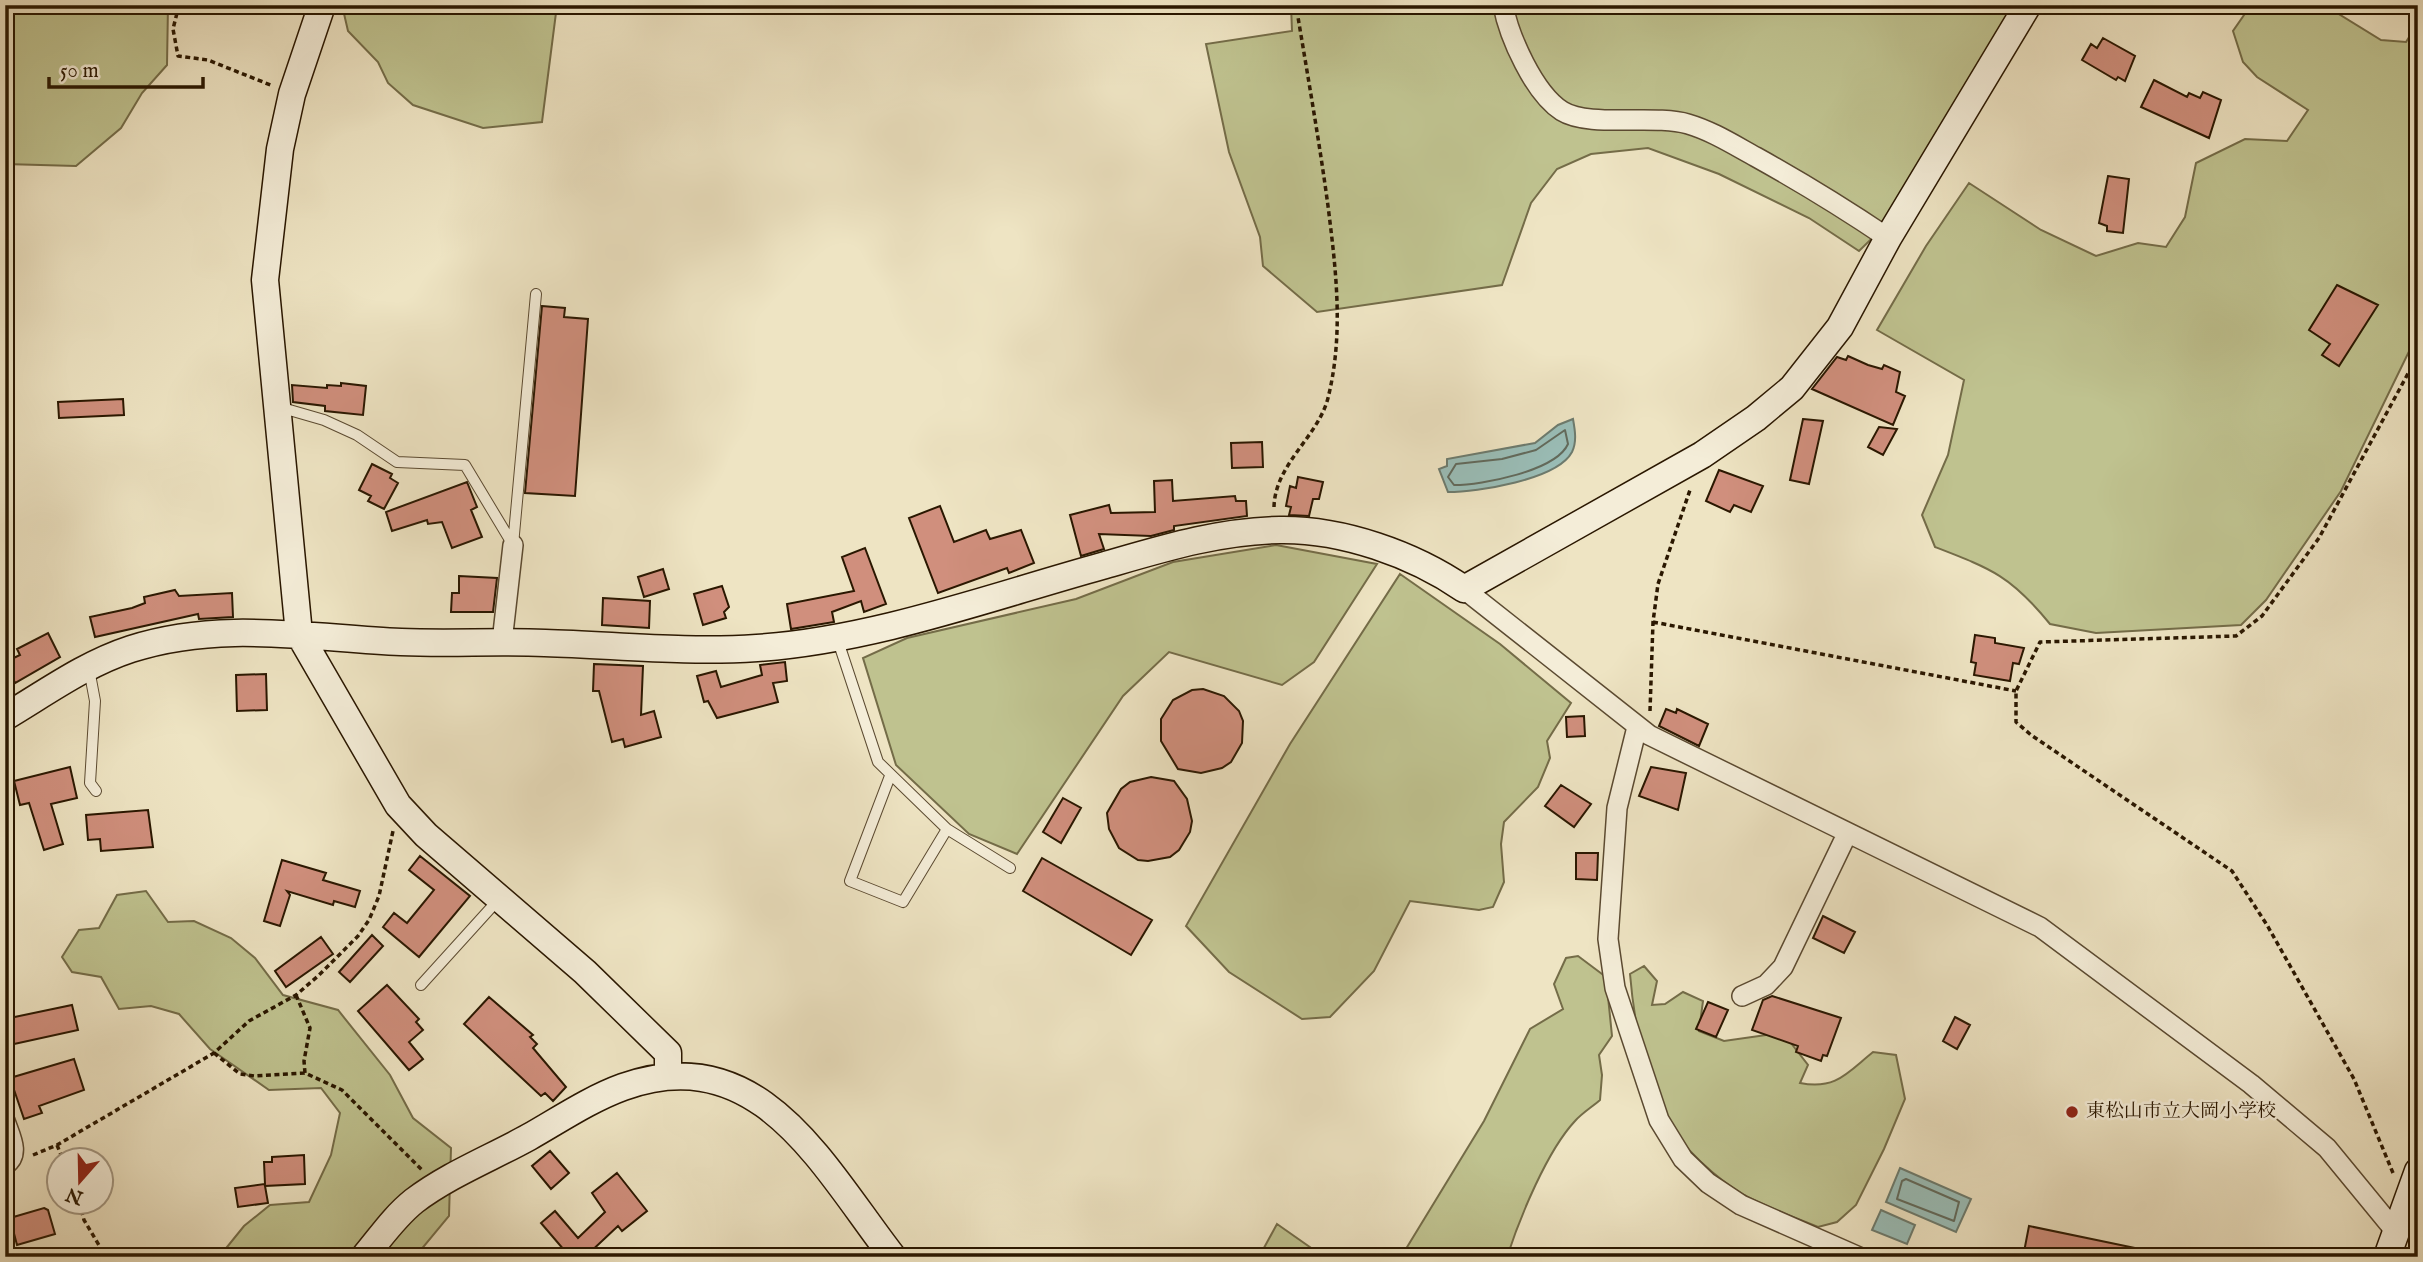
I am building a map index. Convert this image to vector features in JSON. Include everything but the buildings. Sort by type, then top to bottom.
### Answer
[{"type":"street","points":[[322,5],[292,94],[272,198],[265,280],[299,634],[398,805],[426,835],[585,972],[668,1053],[668,1076]]},
{"type":"street","points":[[1503,5],[1523,60],[1548,99],[1561,110],[1579,120],[1609,118],[1687,124],[1729,142],[1802,182],[1888,238]]},
{"type":"street","points":[[1464,589],[1702,455],[1756,418],[1792,388],[1813,365],[1840,327],[1888,238],[2028,5]]},
{"type":"street","points":[[5,717],[88,666],[131,649],[207,632],[299,634],[402,642],[502,642],[672,649],[757,648],[837,637],[1188,541],[1274,530],[1326,534],[1434,568],[1616,706],[1643,731],[2040,927],[2251,1084],[2327,1148],[2390,1250]]},
{"type":"street","points":[[502,642],[513,545]]},
{"type":"street","points":[[1643,731],[1617,808],[1608,939],[1615,988],[1659,1120],[1683,1159],[1708,1183],[1741,1205],[1859,1257]]},
{"type":"street","points":[[1742,996],[1766,985],[1783,967],[1847,834]]},
{"type":"street","points":[[364,1257],[396,1217],[436,1188],[621,1088],[668,1076],[720,1083],[749,1094],[775,1110],[798,1131],[893,1257]]},
{"type":"street","points":[[5,1121],[15,1148],[9,1160]]},
{"type":"street","points":[[2390,1250],[2418,1171]]},
{"type":"lane","points":[[513,545],[536,294]]},
{"type":"lane","points":[[276,406],[324,420],[357,435],[397,462],[464,465],[513,545]]},
{"type":"lane","points":[[837,637],[878,762],[947,829],[1010,868]]},
{"type":"lane","points":[[88,666],[94,682],[90,783],[96,791]]},
{"type":"lane","points":[[890,776],[850,881],[903,902],[947,829]]},
{"type":"lane","points":[[421,985],[500,898]]},
{"type":"path","points":[[179,5],[173,29],[178,56],[208,60],[292,94]]},
{"type":"path","points":[[1274,530],[1278,483],[1328,400],[1338,324],[1337,279],[1325,184],[1296,5]]},
{"type":"path","points":[[2406,1204],[2354,1079],[2274,936],[2232,871],[2015,722],[2016,691],[2040,642],[2236,636],[2262,616],[2319,538],[2418,355]]},
{"type":"path","points":[[1643,731],[1658,584],[1667,550],[1702,455]]},
{"type":"path","points":[[1653,622],[2016,691]]},
{"type":"path","points":[[9,1160],[35,1155],[57,1145],[214,1053],[249,1021],[296,995],[358,936],[369,920],[379,896],[398,805]]},
{"type":"path","points":[[296,995],[310,1028],[304,1061],[306,1073]]},
{"type":"path","points":[[214,1053],[240,1074],[256,1076],[306,1073],[342,1090],[418,1165],[436,1188]]},
{"type":"path","points":[[84,1216],[106,1257]]},
{"type":"green space","points":[[5,5],[168,5],[167,65],[142,93],[121,128],[76,166],[5,164]]},
{"type":"green space","points":[[342,5],[557,5],[542,122],[483,128],[413,105],[388,83],[378,62],[348,31]]},
{"type":"green space","points":[[1291,5],[2014,5],[1898,213],[1859,251],[1809,218],[1719,174],[1648,148],[1591,154],[1557,169],[1531,203],[1502,285],[1317,312],[1263,266],[1260,237],[1229,152],[1206,44],[1292,31]]},
{"type":"green space","points":[[2251,5],[2336,5],[2334,11],[2381,40],[2406,42],[2418,23],[2418,333],[2341,491],[2266,600],[2241,625],[2096,633],[2050,624],[2012,584],[1986,568],[1935,547],[1922,515],[1948,455],[1964,380],[1877,330],[1926,246],[1969,183],[2041,230],[2096,256],[2138,243],[2166,247],[2185,217],[2196,163],[2245,139],[2287,141],[2308,110],[2257,77],[2243,62],[2233,31]]},
{"type":"green space","points":[[1276,545],[1377,564],[1314,662],[1282,685],[1169,652],[1123,696],[1017,854],[969,834],[896,765],[863,658],[907,638],[1076,599],[1173,562]]},
{"type":"green space","points":[[1400,574],[1500,644],[1571,703],[1547,741],[1550,758],[1538,787],[1504,822],[1501,844],[1504,882],[1493,907],[1479,910],[1410,901],[1374,971],[1330,1017],[1302,1019],[1229,972],[1186,926],[1290,744]]},
{"type":"green space","points":[[146,891],[168,922],[194,921],[231,938],[255,958],[283,995],[338,1010],[390,1075],[413,1118],[451,1148],[449,1216],[415,1257],[228,1257],[223,1252],[244,1226],[270,1205],[309,1202],[331,1155],[340,1113],[321,1088],[269,1090],[210,1049],[179,1014],[151,1006],[119,1009],[101,977],[72,972],[62,957],[79,930],[99,928],[117,895]]},
{"type":"green space","points":[[1578,956],[1606,977],[1612,1036],[1599,1055],[1602,1075],[1600,1100],[1575,1121],[1554,1149],[1527,1204],[1507,1257],[1401,1257],[1484,1121],[1530,1029],[1563,1009],[1554,984],[1566,958]]},
{"type":"green space","points":[[1644,966],[1657,981],[1652,1005],[1665,1004],[1683,992],[1703,1001],[1699,1031],[1724,1041],[1773,1034],[1787,1038],[1808,1065],[1800,1083],[1812,1085],[1832,1082],[1848,1073],[1873,1052],[1896,1055],[1905,1099],[1856,1205],[1837,1222],[1818,1227],[1744,1195],[1701,1162],[1674,1131],[1652,1086],[1634,1011],[1630,974]]},
{"type":"green space","points":[[1277,1224],[1324,1257],[1259,1257]]},
{"type":"water","points":[[1573,419],[1574,448],[1564,462],[1534,477],[1496,487],[1448,492],[1439,469],[1447,466],[1447,459],[1535,443],[1558,425]]},
{"type":"water","points":[[1900,1168],[1971,1199],[1956,1232],[1886,1202]]},
{"type":"water","points":[[1881,1210],[1915,1225],[1907,1244],[1872,1230]]},
{"type":"place","name":"東松山市立大岡小学校","points":[[2072,1112]]}]
